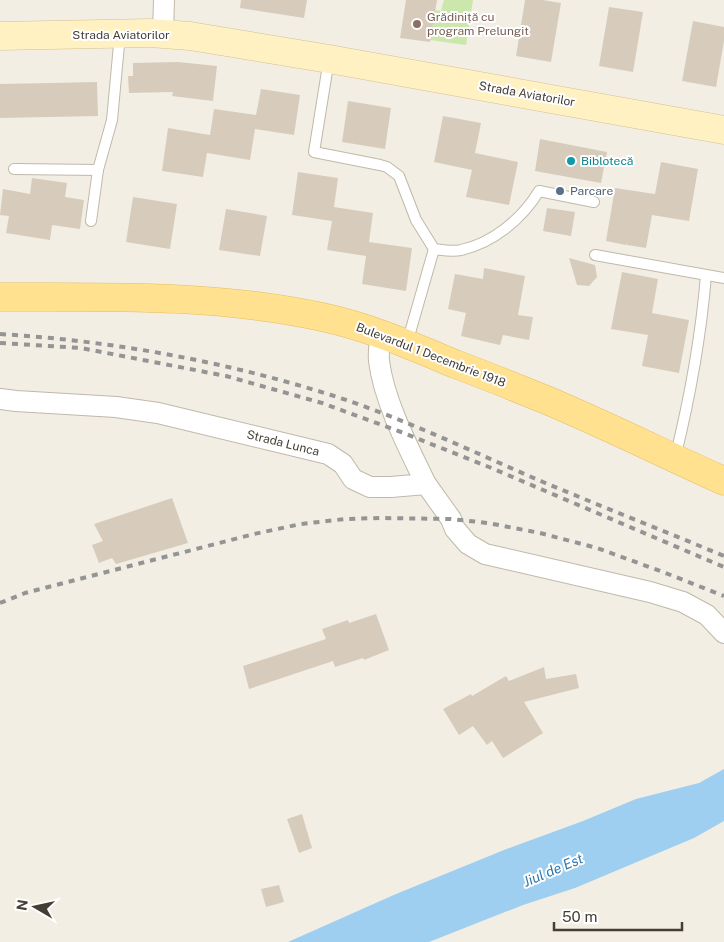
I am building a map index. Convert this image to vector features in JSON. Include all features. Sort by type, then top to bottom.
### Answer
[{"type":"main road","name":"Bulevardul 1 Decembrie 1918","points":[[0,297],[198,300],[265,307],[322,317],[380,334],[545,399],[724,481]]},
{"type":"street","points":[[163,33],[164,0]]},
{"type":"street","name":"Strada Aviatorilor","points":[[0,36],[163,33],[190,36],[724,130]]},
{"type":"street","points":[[380,334],[378,358],[381,375],[405,440],[426,484],[451,519],[455,529],[468,544],[485,554],[641,590],[683,602],[707,615],[724,634]]},
{"type":"street","name":"Strada Lunca","points":[[0,399],[116,407],[158,413],[328,454],[343,464],[353,479],[370,487],[426,484]]},
{"type":"lane","points":[[90,221],[98,170],[112,120],[120,34]]},
{"type":"lane","points":[[329,59],[314,152],[380,165],[399,176],[416,220],[434,249],[407,344]]},
{"type":"lane","points":[[14,169],[98,170]]},
{"type":"lane","points":[[434,249],[460,251],[490,240],[512,223],[532,203],[539,191],[594,202]]},
{"type":"lane","points":[[595,255],[724,278]]},
{"type":"lane","points":[[674,459],[688,405],[706,275]]},
{"type":"green space","points":[[444,0],[473,0],[466,45],[430,40],[435,10],[441,11]]},
{"type":"water","name":"Jiul de Est","points":[[724,769],[724,821],[694,838],[575,888],[523,905],[429,942],[288,942],[396,894],[504,850],[636,799],[699,783]]},
{"type":"building","points":[[241,0],[307,0],[304,18],[240,8]]},
{"type":"building","name":"Grădiniță cu program Prelungit","points":[[406,0],[437,0],[430,42],[400,38]]},
{"type":"building","points":[[525,0],[561,3],[551,62],[516,56]]},
{"type":"building","points":[[609,7],[643,12],[633,72],[599,66]]},
{"type":"building","points":[[693,21],[724,27],[724,41],[716,87],[682,81]]},
{"type":"building","points":[[178,62],[217,66],[213,101],[172,96],[173,92],[129,93],[128,76],[133,76],[133,63]]},
{"type":"building","points":[[97,82],[98,116],[0,118],[0,84]]},
{"type":"building","points":[[261,89],[300,95],[294,135],[255,129],[250,160],[207,153],[203,177],[162,171],[168,128],[210,135],[214,109],[256,115]]},
{"type":"building","points":[[348,101],[391,108],[385,149],[342,142]]},
{"type":"building","points":[[443,116],[481,123],[475,153],[518,162],[509,205],[466,197],[472,170],[434,162]]},
{"type":"building","name":"Biblotecă","points":[[540,139],[607,152],[601,183],[535,171]]},
{"type":"building","points":[[661,162],[698,169],[689,221],[652,215],[646,248],[627,245],[627,243],[626,245],[606,241],[615,188],[655,194]]},
{"type":"building","points":[[298,172],[338,178],[334,207],[373,213],[369,242],[412,248],[406,291],[362,284],[366,256],[327,250],[332,221],[292,215]]},
{"type":"building","points":[[32,178],[67,183],[65,197],[84,200],[80,229],[52,225],[50,240],[6,233],[9,216],[0,215],[3,189],[30,194]]},
{"type":"building","points":[[133,197],[177,204],[170,249],[126,242]]},
{"type":"building","points":[[547,208],[575,212],[571,236],[543,231]]},
{"type":"building","points":[[226,209],[267,216],[260,256],[219,250]]},
{"type":"building","points":[[569,258],[595,265],[597,277],[589,286],[577,285]]},
{"type":"building","points":[[484,268],[525,276],[518,315],[533,317],[529,340],[503,335],[500,345],[461,336],[466,313],[448,309],[455,274],[483,279]]},
{"type":"building","points":[[622,272],[658,279],[652,313],[689,320],[679,373],[642,366],[648,335],[611,329]]},
{"type":"building","points":[[172,498],[188,543],[116,564],[112,558],[99,563],[92,545],[103,541],[94,524]]},
{"type":"building","points":[[376,614],[389,650],[364,660],[363,658],[335,667],[333,661],[249,689],[243,666],[326,639],[322,629],[348,620],[349,623]]},
{"type":"building","points":[[544,667],[546,679],[576,674],[579,688],[524,702],[543,733],[503,758],[492,741],[487,745],[473,726],[459,735],[443,709],[471,694],[472,696],[506,676],[509,681]]},
{"type":"building","points":[[302,814],[312,848],[299,853],[287,819]]},
{"type":"building","points":[[279,885],[284,902],[266,907],[261,889]]},
{"type":"railway","points":[[0,334],[126,347],[167,354],[250,372],[331,395],[411,425],[543,482],[724,556]]},
{"type":"railway","points":[[0,343],[81,348],[226,376],[322,403],[489,467],[724,567]]},
{"type":"railway","points":[[0,603],[25,593],[254,534],[301,524],[345,519],[380,518],[451,519],[488,523],[540,533],[597,548],[724,596]]},
{"type":"place","name":"Grădiniță cu program Prelungit","points":[[417,24]]},
{"type":"place","name":"Biblotecă","points":[[571,161]]},
{"type":"place","name":"Parcare","points":[[560,191]]}]
